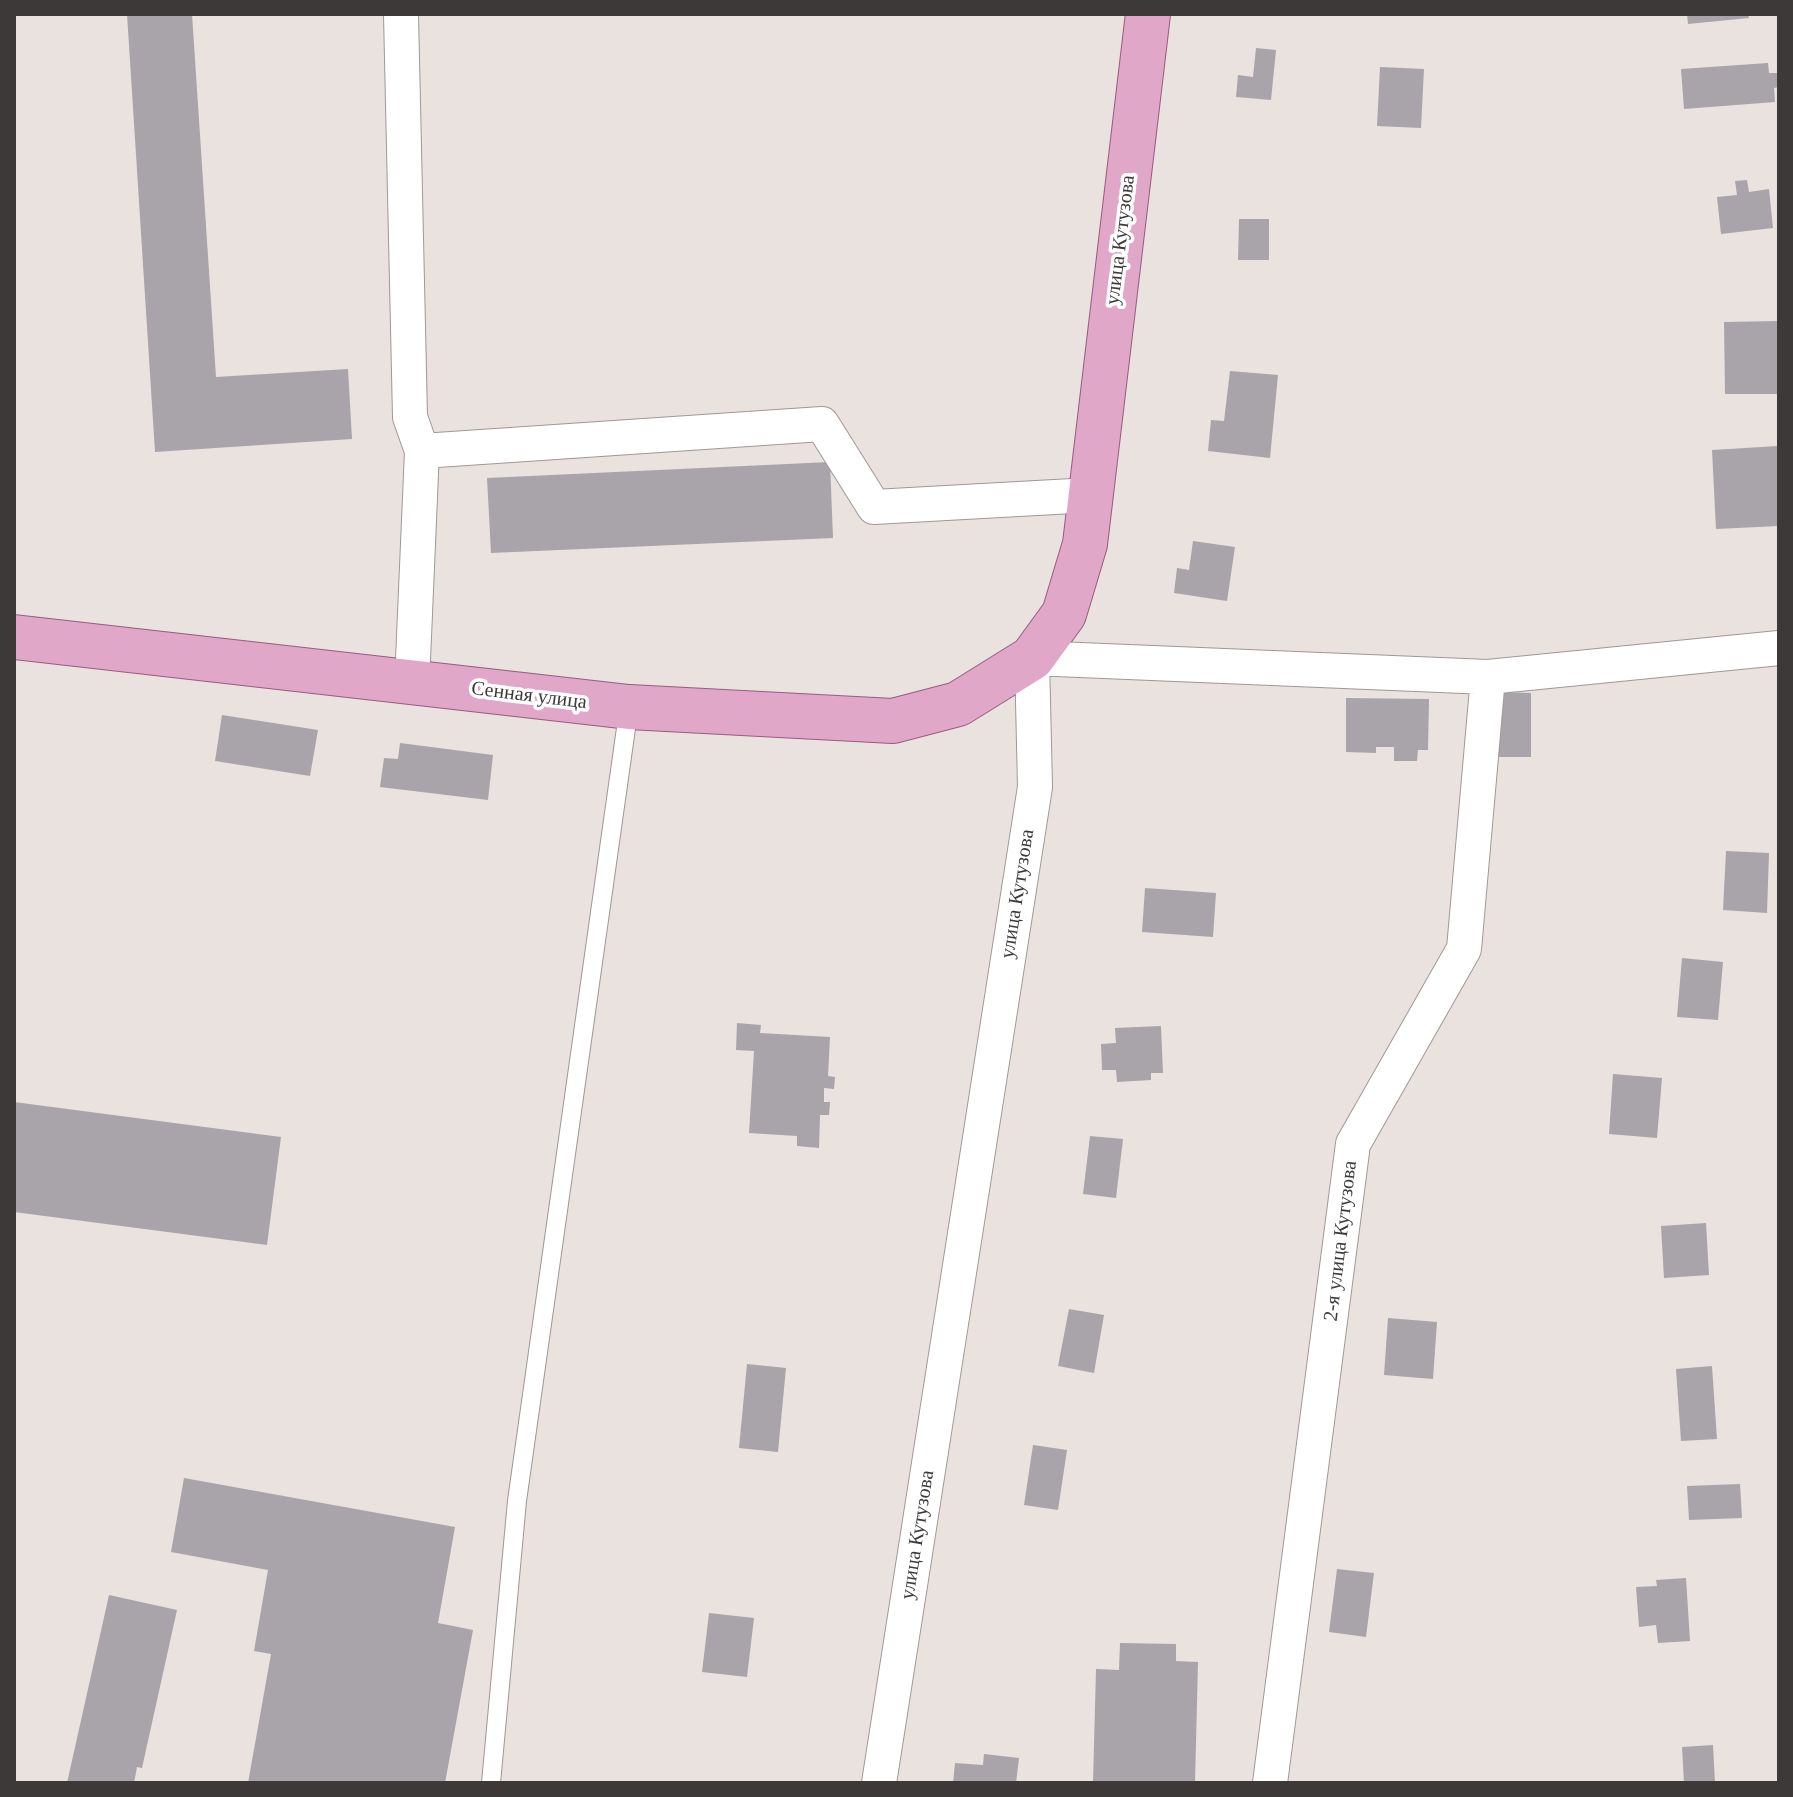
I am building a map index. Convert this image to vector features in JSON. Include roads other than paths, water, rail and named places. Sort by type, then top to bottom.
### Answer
[{"type":"main road","name":"улица Кутузова","points":[[1032,658],[1064,614],[1085,544],[1148,14]]},
{"type":"main road","name":"Сенная улица","points":[[14,637],[629,707],[893,721],[958,704],[1032,658]]},
{"type":"street","points":[[401,14],[410,417],[422,451],[412,683]]},
{"type":"street","points":[[422,451],[822,424],[874,507],[1091,495]]},
{"type":"street","points":[[1032,658],[1488,677],[1779,648]]},
{"type":"street","name":"улица Кутузова","points":[[879,1783],[1035,787],[1032,658]]},
{"type":"street","name":"2-я улица Кутузова","points":[[1270,1783],[1353,1144],[1464,949],[1488,677]]},
{"type":"lane","points":[[491,1783],[517,1501],[629,707]]}]
